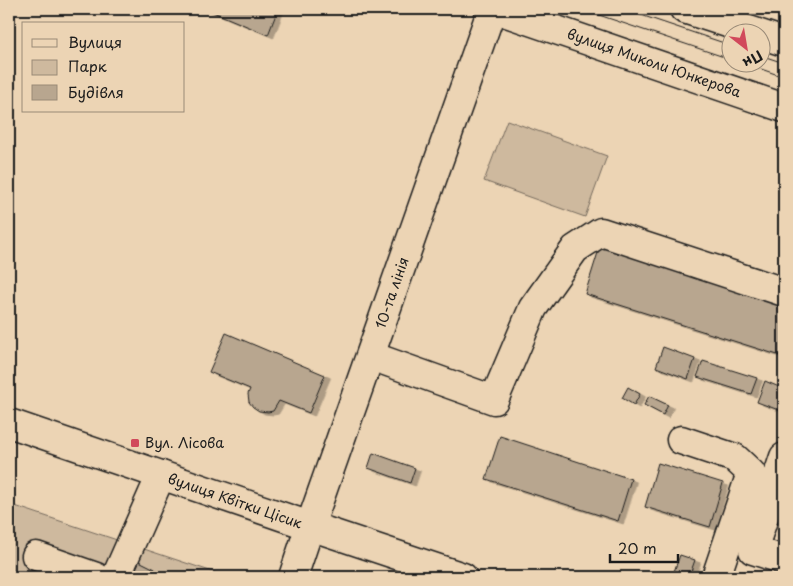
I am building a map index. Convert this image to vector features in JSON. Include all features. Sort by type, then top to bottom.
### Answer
[{"type":"street","name":"вулиця Миколи Юнкерова","points":[[493,9],[784,108]]},
{"type":"street","name":"10-та лінія","points":[[293,577],[493,9]]},
{"type":"street","points":[[684,9],[724,22]]},
{"type":"street","points":[[770,37],[784,42]]},
{"type":"street","points":[[374,357],[494,400],[533,308],[575,249],[601,232],[784,292]]},
{"type":"street","name":"вулиця Квітки Цісик","points":[[9,423],[160,476],[463,577]]},
{"type":"street","points":[[681,440],[735,458],[751,473],[716,577]]},
{"type":"street","points":[[784,457],[753,550],[784,560]]},
{"type":"street","points":[[116,577],[160,476]]},
{"type":"street","points":[[36,556],[96,577]]},
{"type":"green space","points":[[507,120],[607,156],[585,217],[484,181]]},
{"type":"green space","points":[[9,504],[228,577],[9,577]]},
{"type":"building","points":[[206,9],[278,9],[268,35]]},
{"type":"building","points":[[600,246],[784,305],[784,357],[585,294]]},
{"type":"building","points":[[226,333],[325,375],[309,413],[279,401],[273,411],[259,411],[249,402],[248,394],[250,389],[209,372]]},
{"type":"building","points":[[663,347],[695,359],[688,379],[656,367]]},
{"type":"building","points":[[703,361],[757,378],[751,394],[697,377]]},
{"type":"building","points":[[765,381],[784,389],[784,412],[757,402]]},
{"type":"building","points":[[628,387],[640,394],[634,405],[622,398]]},
{"type":"building","points":[[649,396],[668,405],[663,415],[644,405]]},
{"type":"building","points":[[500,436],[631,479],[618,521],[486,479]]},
{"type":"building","points":[[373,453],[415,468],[410,483],[368,468]]},
{"type":"building","points":[[658,463],[723,483],[710,527],[645,507]]},
{"type":"building","points":[[680,555],[695,560],[689,577],[672,577]]},
{"type":"building","points":[[137,560],[155,569],[151,577],[138,577],[130,573]]},
{"type":"tram line","points":[[581,9],[720,56]]},
{"type":"tram line","points":[[623,9],[720,42]]},
{"type":"tram line","points":[[770,58],[784,63]]},
{"type":"tram line","points":[[770,72],[784,77]]},
{"type":"place","name":"Вул. Лісова","points":[[135,443]]}]
